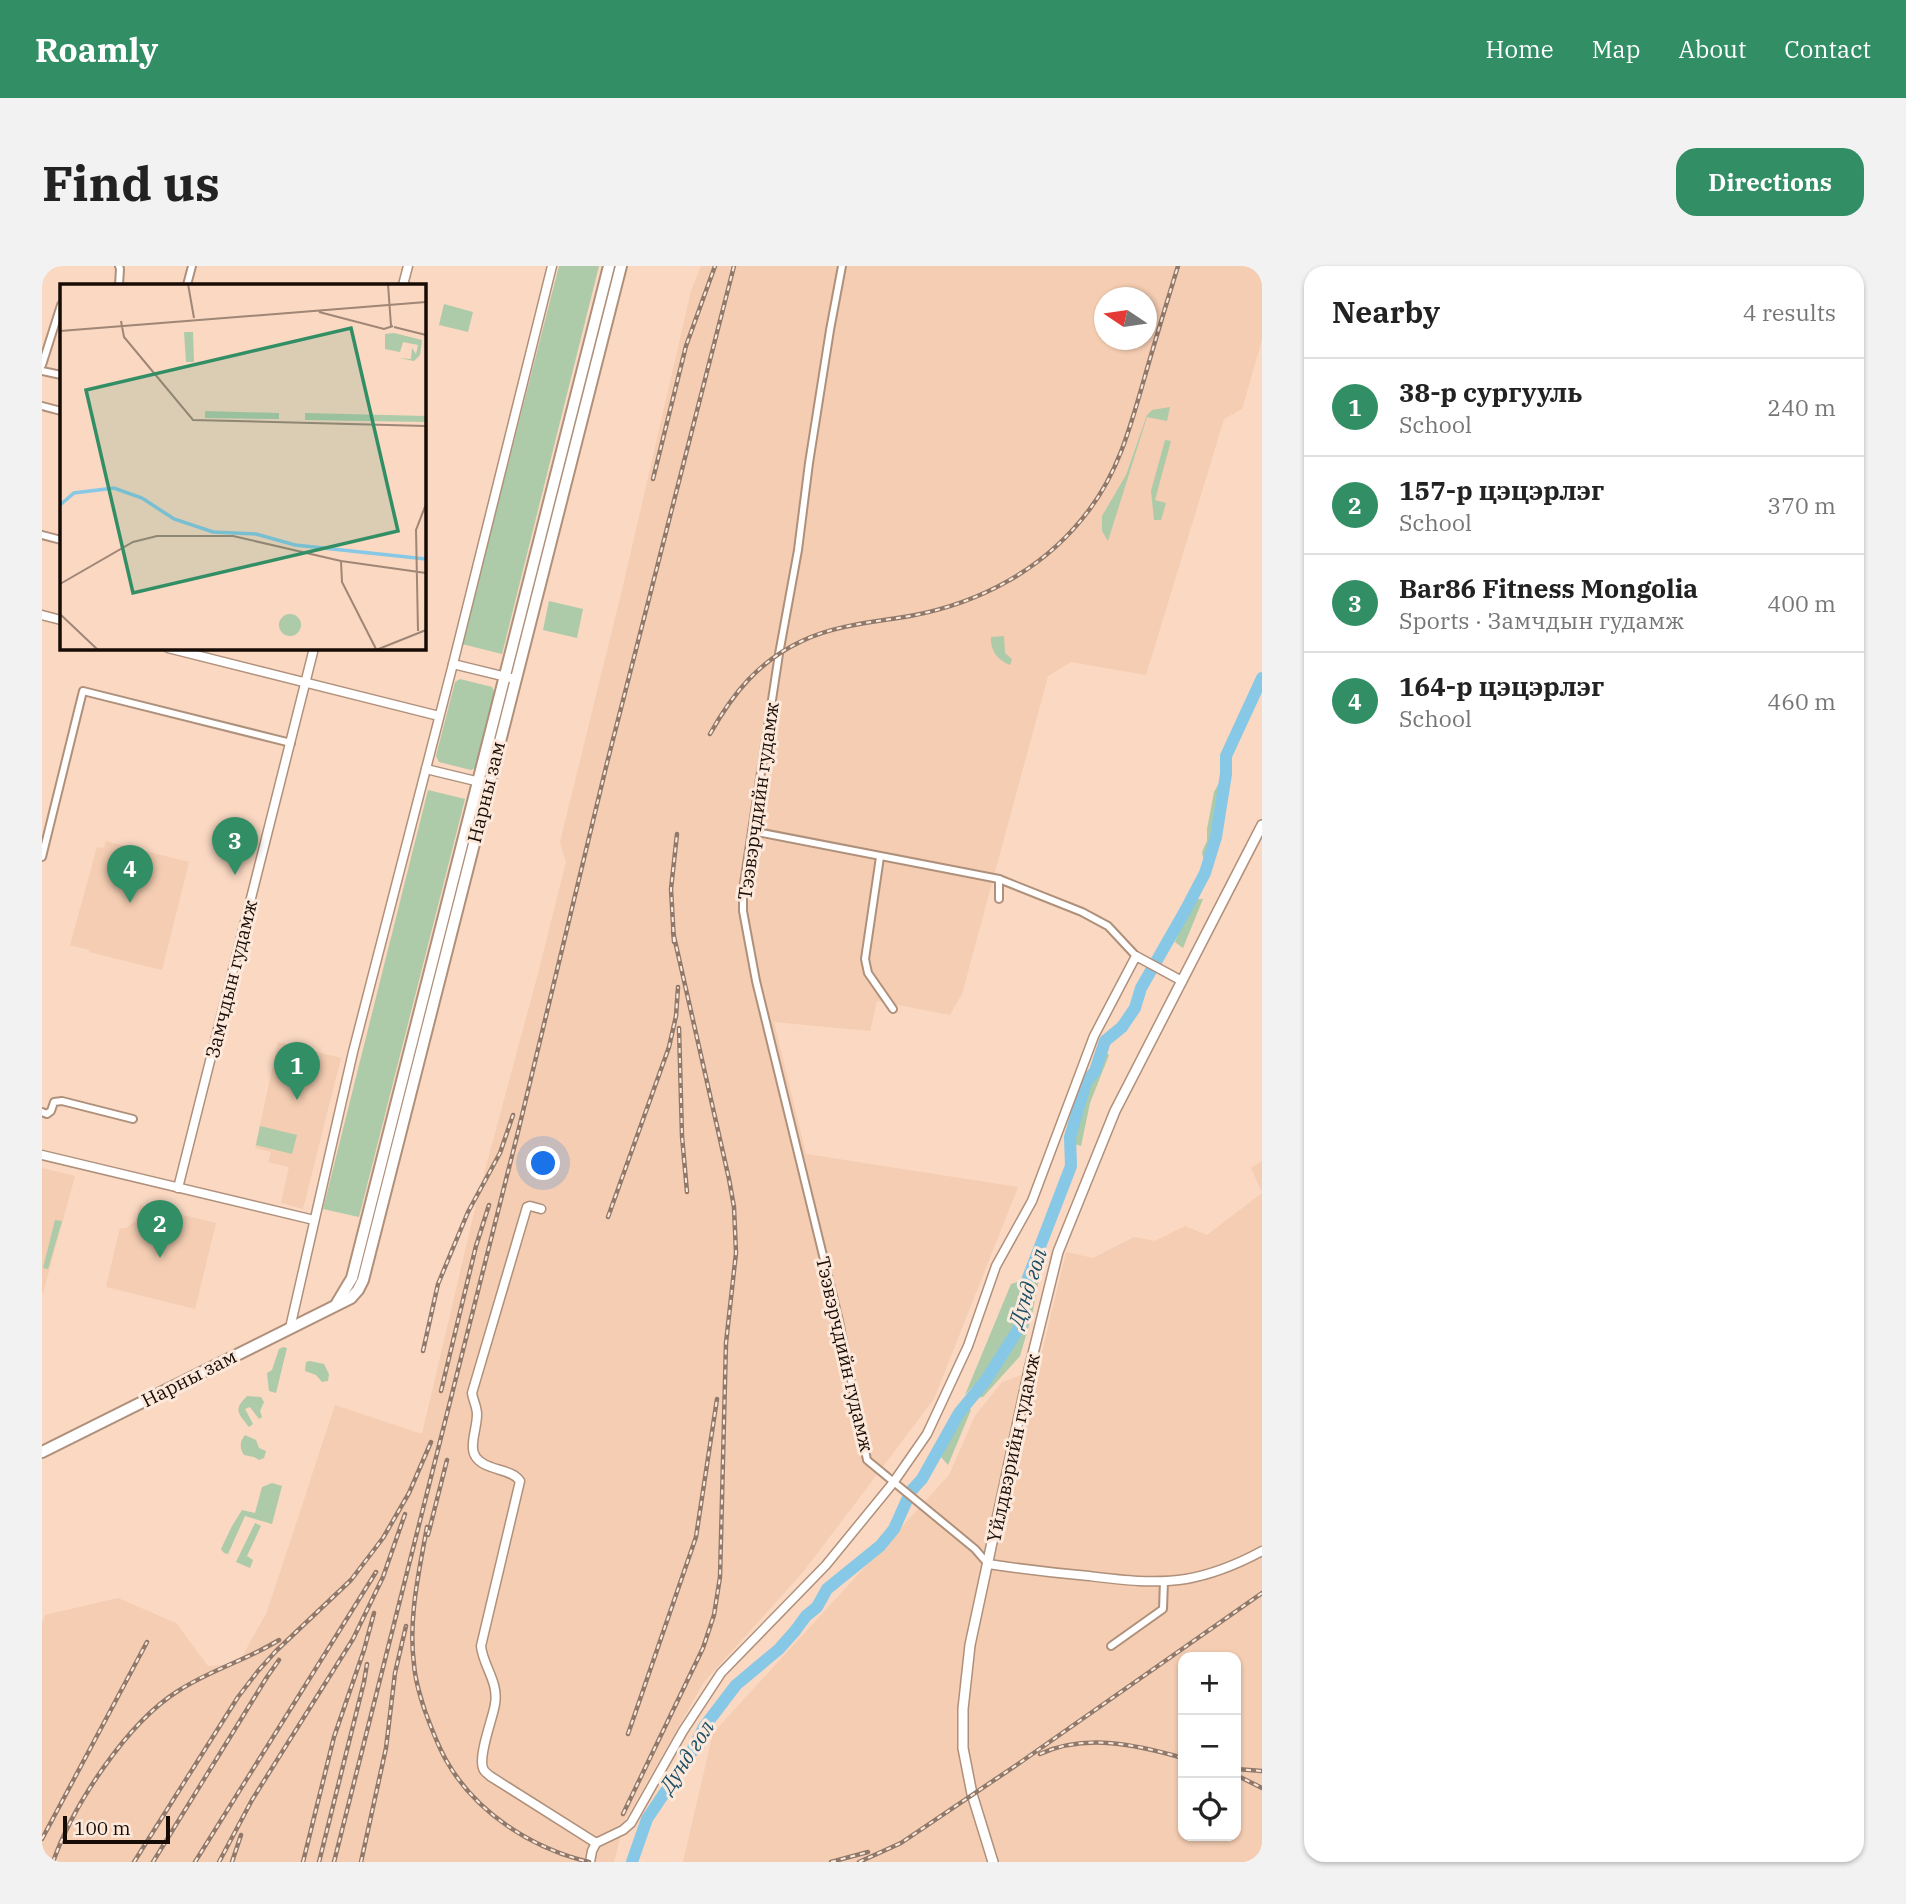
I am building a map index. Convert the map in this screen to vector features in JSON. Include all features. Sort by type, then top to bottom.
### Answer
[{"type":"main road","name":"Нарны зам","points":[[510,678],[609,266]]},
{"type":"main road","name":"Нарны зам","points":[[42,1452],[351,1298],[363,1280],[399,1141],[483,783],[621,266]]},
{"type":"main road","name":"Yйлдвэрийн гудамж","points":[[993,1862],[972,1794],[962,1748],[963,1709],[970,1645],[1029,1370],[1058,1252],[1115,1111],[1178,979],[1262,825]]},
{"type":"street","points":[[119,266],[119,284]]},
{"type":"street","points":[[187,284],[192,266]]},
{"type":"street","points":[[403,284],[408,266]]},
{"type":"street","points":[[289,1328],[353,1052],[552,266]]},
{"type":"street","name":"Тээвэрчдийн гудамж","points":[[842,266],[742,901],[756,981],[839,1321],[867,1460],[979,1552],[988,1564]]},
{"type":"street","points":[[42,365],[60,308]]},
{"type":"street","points":[[51,337],[60,340]]},
{"type":"street","points":[[42,371],[60,375]]},
{"type":"street","points":[[42,406],[60,411]]},
{"type":"street","points":[[42,535],[60,540]]},
{"type":"street","points":[[42,615],[60,620]]},
{"type":"street","points":[[172,649],[439,716]]},
{"type":"street","name":"Замчдын гудамж","points":[[178,1188],[314,649]]},
{"type":"street","points":[[453,664],[510,678]]},
{"type":"street","points":[[42,857],[83,691],[291,743]]},
{"type":"street","points":[[426,769],[483,783]]},
{"type":"street","points":[[752,831],[999,880],[1082,912],[1108,926],[1139,958],[1178,979]]},
{"type":"street","points":[[880,857],[865,959],[868,973],[893,1009]]},
{"type":"street","points":[[999,880],[999,899]]},
{"type":"street","points":[[590,1862],[596,1843],[623,1830],[631,1823],[682,1731],[721,1672],[819,1573],[895,1484],[927,1434],[968,1346],[996,1266],[1032,1202],[1094,1036],[1139,958]]},
{"type":"street","points":[[42,1112],[47,1114],[54,1102],[62,1101],[133,1119]]},
{"type":"street","points":[[42,1155],[314,1220]]},
{"type":"street","points":[[541,1209],[527,1207],[472,1393],[477,1410],[472,1450],[476,1459],[516,1476],[520,1481],[481,1646],[482,1658],[496,1692],[482,1766],[490,1776],[596,1843]]},
{"type":"street","points":[[988,1564],[1044,1573],[1164,1581],[1207,1575],[1262,1551]]},
{"type":"street","points":[[1111,1646],[1163,1609],[1164,1581]]},
{"type":"shaded area","points":[[701,266],[1262,266],[1262,340],[1242,409],[1224,419],[1146,675],[1071,662],[1048,676],[962,994],[950,1015],[877,1001],[870,1031],[774,1022],[806,1154],[1018,1187],[934,1399],[804,1571],[704,1682],[624,1822],[614,1862],[42,1862],[42,1624],[45,1615],[118,1598],[176,1623],[208,1666],[238,1664],[267,1612],[335,1405],[422,1434],[477,1200],[566,862],[560,842],[691,291]]},
{"type":"shaded area","points":[[106,841],[189,862],[162,970],[70,945],[97,847],[104,848]]},
{"type":"shaded area","points":[[278,1042],[341,1058],[303,1209],[281,1203],[289,1167],[268,1162],[271,1152],[255,1148]]},
{"type":"shaded area","points":[[1262,1161],[1262,1193],[1251,1168]]},
{"type":"shaded area","points":[[42,1168],[75,1176],[43,1293],[42,1293]]},
{"type":"shaded area","points":[[1262,1193],[1262,1862],[683,1862],[713,1733],[949,1475],[975,1416],[1002,1382],[1038,1369],[1066,1252],[1093,1258],[1134,1237],[1155,1241],[1185,1226],[1207,1235]]},
{"type":"shaded area","points":[[140,1205],[216,1223],[195,1309],[106,1287],[120,1228],[126,1228],[136,1221]]},
{"type":"green space","points":[[559,266],[599,266],[502,654],[462,644]]},
{"type":"green space","points":[[444,304],[473,312],[468,332],[439,325]]},
{"type":"green space","points":[[1170,407],[1167,421],[1147,417],[1108,541],[1102,531],[1102,516],[1126,475],[1147,415],[1152,410]]},
{"type":"green space","points":[[1165,440],[1171,441],[1155,500],[1166,503],[1161,520],[1154,520],[1151,491]]},
{"type":"green space","points":[[549,601],[583,609],[577,638],[543,630]]},
{"type":"green space","points":[[1004,636],[1005,653],[1012,659],[1010,665],[998,658],[992,647],[991,637]]},
{"type":"green space","points":[[460,679],[492,687],[495,693],[477,767],[471,770],[439,762],[436,756],[455,682]]},
{"type":"green space","points":[[1219,783],[1222,785],[1216,825],[1207,861],[1202,852],[1207,841],[1214,792]]},
{"type":"green space","points":[[428,790],[465,799],[359,1217],[323,1209]]},
{"type":"green space","points":[[1194,899],[1203,899],[1183,948],[1175,942]]},
{"type":"green space","points":[[1106,1052],[1109,1055],[1090,1103],[1081,1146],[1072,1143],[1086,1090]]},
{"type":"green space","points":[[260,1126],[297,1135],[292,1154],[256,1145]]},
{"type":"green space","points":[[55,1220],[62,1221],[48,1269],[43,1268]]},
{"type":"green space","points":[[1039,1279],[1020,1356],[983,1397],[976,1398],[1012,1345],[1027,1311],[1030,1283]]},
{"type":"green space","points":[[1024,1280],[1021,1309],[1005,1346],[965,1395],[1011,1284]]},
{"type":"green space","points":[[287,1348],[276,1393],[269,1391],[267,1373],[272,1370],[279,1349]]},
{"type":"green space","points":[[306,1362],[324,1364],[329,1374],[328,1381],[322,1382],[316,1375],[305,1371]]},
{"type":"green space","points":[[247,1396],[261,1397],[264,1402],[260,1411],[262,1417],[259,1419],[250,1407],[245,1409],[253,1424],[249,1427],[239,1412],[240,1405]]},
{"type":"green space","points":[[966,1407],[971,1410],[948,1465],[941,1457],[952,1430]]},
{"type":"green space","points":[[245,1435],[256,1440],[259,1448],[266,1451],[264,1458],[259,1460],[244,1455],[241,1444]]},
{"type":"green space","points":[[272,1483],[282,1486],[272,1524],[245,1516],[228,1554],[224,1553],[221,1549],[242,1510],[255,1513],[262,1487]]},
{"type":"green space","points":[[255,1523],[261,1526],[247,1556],[253,1560],[250,1568],[236,1562]]},
{"type":"waterway","name":"Дунд гол","points":[[632,1862],[647,1819],[690,1755],[704,1727],[736,1685],[779,1649],[806,1616],[817,1607],[827,1589],[880,1546],[894,1529],[911,1491],[922,1479],[959,1413],[986,1380],[1021,1325],[1026,1283],[1071,1166],[1070,1137],[1086,1082],[1095,1071],[1105,1041],[1122,1027],[1135,1008],[1141,988],[1205,873],[1216,837],[1226,774],[1226,756],[1262,678]]},
{"type":"railway","points":[[653,479],[686,346],[715,266]]},
{"type":"railway","points":[[334,1862],[518,1132],[607,763],[734,266]]},
{"type":"railway","points":[[710,734],[748,680],[787,649],[828,631],[910,616],[962,602],[1010,580],[1032,566],[1072,531],[1099,495],[1122,449],[1178,266]]},
{"type":"railway","points":[[674,942],[671,889],[677,834]]},
{"type":"railway","points":[[623,1814],[703,1648],[714,1615],[720,1577],[726,1343],[736,1253],[734,1207],[673,932]]},
{"type":"railway","points":[[608,1217],[669,1047],[676,1016],[678,987]]},
{"type":"railway","points":[[679,1028],[682,1136],[687,1192]]},
{"type":"railway","points":[[423,1351],[438,1284],[468,1212],[500,1153],[513,1115]]},
{"type":"railway","points":[[441,1391],[476,1246],[489,1205]]},
{"type":"railway","points":[[628,1734],[696,1537],[717,1399]]},
{"type":"railway","points":[[134,1862],[238,1697],[276,1651],[351,1580],[383,1538],[409,1493],[431,1442]]},
{"type":"railway","points":[[428,1535],[447,1460]]},
{"type":"railway","points":[[219,1862],[252,1800],[353,1639],[383,1577],[405,1514]]},
{"type":"railway","points":[[427,1527],[412,1630],[415,1676],[440,1748],[458,1779],[472,1796],[507,1825],[546,1847],[589,1862]]},
{"type":"railway","points":[[195,1862],[376,1572]]},
{"type":"railway","points":[[859,1862],[901,1843],[1262,1593]]},
{"type":"railway","points":[[303,1862],[334,1737],[374,1613]]},
{"type":"railway","points":[[361,1862],[386,1748],[395,1673],[406,1626]]},
{"type":"railway","points":[[53,1862],[88,1791],[121,1744],[140,1723],[178,1691],[279,1640]]},
{"type":"railway","points":[[42,1839],[147,1642]]},
{"type":"railway","points":[[153,1862],[279,1660]]},
{"type":"railway","points":[[319,1862],[367,1664]]},
{"type":"railway","points":[[1040,1754],[1075,1744],[1112,1743],[1178,1757]]},
{"type":"railway","points":[[1241,1769],[1262,1771]]},
{"type":"railway","points":[[1241,1778],[1262,1788]]},
{"type":"railway","points":[[232,1862],[241,1835]]},
{"type":"railway","points":[[831,1862],[868,1852]]},
{"type":"place","name":"Bar86 Fitness Mongolia","points":[[235,875]]},
{"type":"place","name":"164-р цэцэрлэг","points":[[130,903]]},
{"type":"place","name":"38-р сургууль","points":[[297,1100]]},
{"type":"place","name":"157-р цэцэрлэг","points":[[160,1258]]}]
